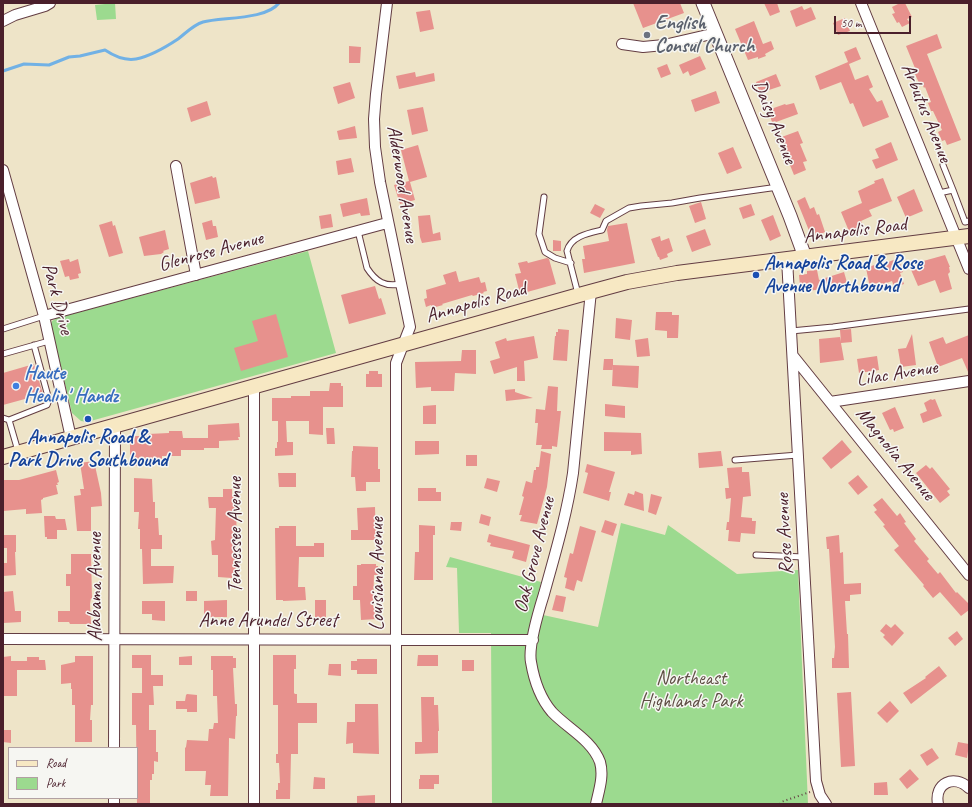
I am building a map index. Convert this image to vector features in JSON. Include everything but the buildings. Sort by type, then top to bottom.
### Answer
[{"type":"main road","name":"Annapolis Road","points":[[3,457],[627,282],[677,273],[963,237]]},
{"type":"street","points":[[3,21],[15,15],[45,6],[50,3]]},
{"type":"street","name":"Alderwood Avenue","points":[[387,3],[374,120],[378,168],[387,223],[410,327],[403,344]]},
{"type":"street","name":"Daisy Avenue","points":[[703,3],[806,257]]},
{"type":"street","name":"Arbutus Avenue","points":[[861,3],[939,194],[963,237],[969,269]]},
{"type":"street","points":[[622,44],[643,47],[664,45],[716,33]]},
{"type":"street","points":[[176,166],[196,275]]},
{"type":"street","name":"Park Drive","points":[[3,170],[44,316],[70,438]]},
{"type":"street","name":"Glenrose Avenue","points":[[44,316],[387,223]]},
{"type":"street","name":"Rose Avenue","points":[[787,260],[816,781],[820,795],[826,804]]},
{"type":"street","name":"Oak Grove Avenue","points":[[585,293],[573,473],[570,495],[539,612],[530,660],[534,679],[543,699],[552,712],[587,743],[595,752],[600,762],[601,782],[596,804]]},
{"type":"street","name":"Louisiana Avenue","points":[[396,804],[396,363],[403,344]]},
{"type":"street","name":"Magnolia Avenue","points":[[793,356],[969,574]]},
{"type":"street","name":"Lilac Avenue","points":[[830,402],[969,381]]},
{"type":"street","name":"Tennessee Avenue","points":[[254,386],[254,804]]},
{"type":"street","name":"Alabama Avenue","points":[[114,425],[114,747]]},
{"type":"street","name":"Anne Arundel Street","points":[[3,638],[533,640]]},
{"type":"street","points":[[938,804],[937,797],[940,789],[945,784],[951,781],[958,781],[964,783],[969,788]]},
{"type":"lane","points":[[943,165],[965,222],[969,221]]},
{"type":"lane","points":[[585,293],[567,251],[574,240],[585,234],[602,230],[606,221],[629,208],[778,187]]},
{"type":"lane","points":[[939,194],[953,190]]},
{"type":"lane","points":[[544,197],[539,234],[545,252],[555,258],[571,263]]},
{"type":"lane","points":[[358,231],[367,268],[370,274],[380,283],[393,285],[401,284]]},
{"type":"lane","points":[[791,330],[833,327],[874,320],[969,309]]},
{"type":"lane","points":[[3,329],[44,316]]},
{"type":"lane","points":[[3,354],[49,341]]},
{"type":"lane","points":[[3,418],[9,420],[47,405],[48,400],[34,345]]},
{"type":"lane","points":[[9,420],[18,453]]},
{"type":"lane","points":[[735,460],[798,455]]},
{"type":"lane","points":[[756,555],[804,557]]},
{"type":"path","points":[[780,804],[781,802],[818,789]]},
{"type":"green space","points":[[115,3],[116,19],[97,20],[95,5]]},
{"type":"green space","points":[[308,251],[336,353],[87,422],[81,421],[72,413],[51,325],[52,321],[57,318]]},
{"type":"green space","name":"Northeast Highlands Park","points":[[621,523],[665,535],[668,525],[737,574],[798,570],[808,804],[492,804],[491,633],[459,633],[457,568],[446,567],[450,557],[541,582],[534,613],[598,627]]},
{"type":"waterway","points":[[3,71],[24,64],[49,65],[69,57],[105,50],[120,58],[136,59],[147,56],[163,48],[199,23],[211,20],[254,15],[273,8],[279,3]]},
{"type":"place","name":"English Consul Church","points":[[647,35]]},
{"type":"place","name":"Annapolis Road & Rose Avenue Northbound","points":[[756,275]]},
{"type":"place","name":"Haute Healin' Handz","points":[[16,386]]},
{"type":"place","name":"Annapolis Road & Park Drive Southbound","points":[[88,419]]}]
